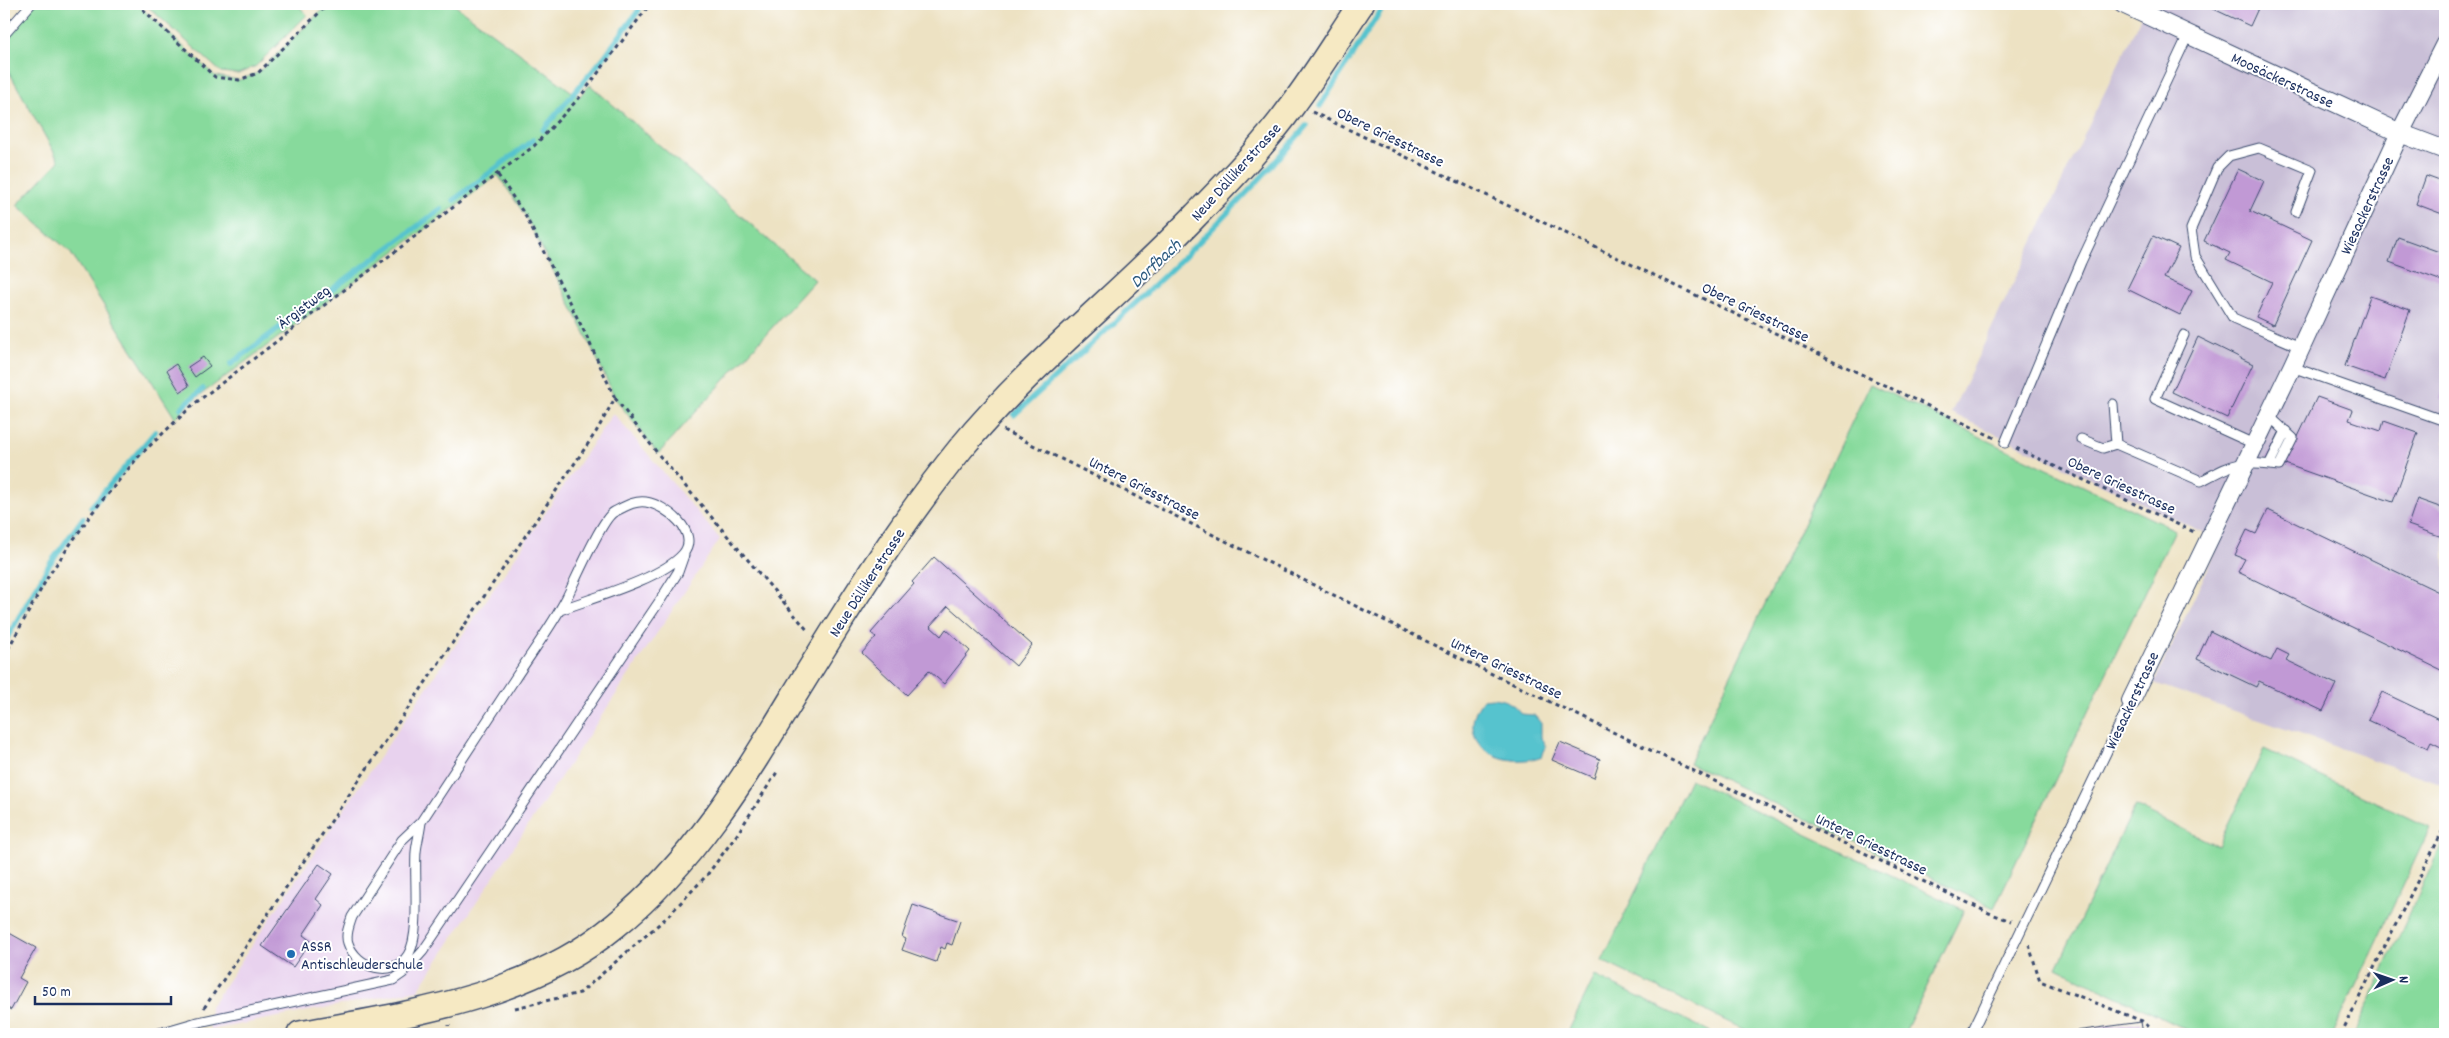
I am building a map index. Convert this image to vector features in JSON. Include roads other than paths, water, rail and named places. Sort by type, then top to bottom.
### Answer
[{"type":"street","name":"Neue Dällikerstrasse","points":[[300,1034],[440,1008],[498,990],[546,969],[583,948],[614,928],[646,899],[703,836],[756,757],[911,511],[984,421],[1194,218],[1294,104],[1361,4]]},
{"type":"street","name":"Moosäckerstrasse","points":[[2123,4],[2400,133],[2445,150]]},
{"type":"street","name":"Wiesackerstrasse","points":[[2131,700],[2292,366],[2400,133],[2445,44]]},
{"type":"lane","points":[[4,35],[31,4]]},
{"type":"lane","points":[[2005,443],[2081,262],[2188,35]]},
{"type":"lane","points":[[2296,212],[2312,170],[2259,148],[2229,156],[2217,168],[2191,229],[2195,256],[2233,318],[2300,347]]},
{"type":"lane","points":[[2184,335],[2155,399],[2254,444]]},
{"type":"lane","points":[[2292,366],[2445,421]]},
{"type":"lane","points":[[2113,404],[2116,444]]},
{"type":"lane","points":[[2081,438],[2103,448],[2116,444],[2201,481],[2232,464],[2245,462],[2269,465],[2286,431],[2268,415]]},
{"type":"lane","points":[[633,502],[646,502],[663,507],[684,526],[688,542],[685,552],[678,572],[656,607],[423,952],[408,964],[395,968],[379,969],[366,965],[354,956],[347,942],[347,931],[365,895],[402,840],[421,822],[560,610],[611,513],[633,502]]},
{"type":"lane","points":[[560,610],[657,572],[685,552]]},
{"type":"lane","name":"Wiesackerstrasse","points":[[1972,1034],[2131,700]]},
{"type":"lane","points":[[395,968],[408,955],[414,939],[416,851],[421,822]]},
{"type":"lane","points":[[156,1034],[194,1023],[392,980],[403,974],[408,964]]},
{"type":"water","points":[[1493,698],[1516,707],[1521,714],[1534,715],[1541,723],[1541,738],[1546,747],[1542,756],[1527,760],[1511,760],[1485,750],[1477,740],[1473,728],[1475,714],[1483,699]]},
{"type":"waterway","name":"Dorfbach","points":[[1320,106],[1385,4]]},
{"type":"waterway","points":[[543,130],[605,56],[639,10]]},
{"type":"waterway","name":"Dorfbach","points":[[1014,415],[1202,239],[1307,125]]},
{"type":"waterway","points":[[454,200],[533,140]]},
{"type":"waterway","points":[[311,305],[441,209]]},
{"type":"waterway","points":[[231,364],[298,314]]},
{"type":"waterway","points":[[181,408],[203,389]]},
{"type":"waterway","points":[[91,507],[155,432]]},
{"type":"waterway","points":[[7,638],[49,565],[83,518]]},
{"type":"place","name":"ASSR Antischleuderschule","points":[[291,954]]}]
